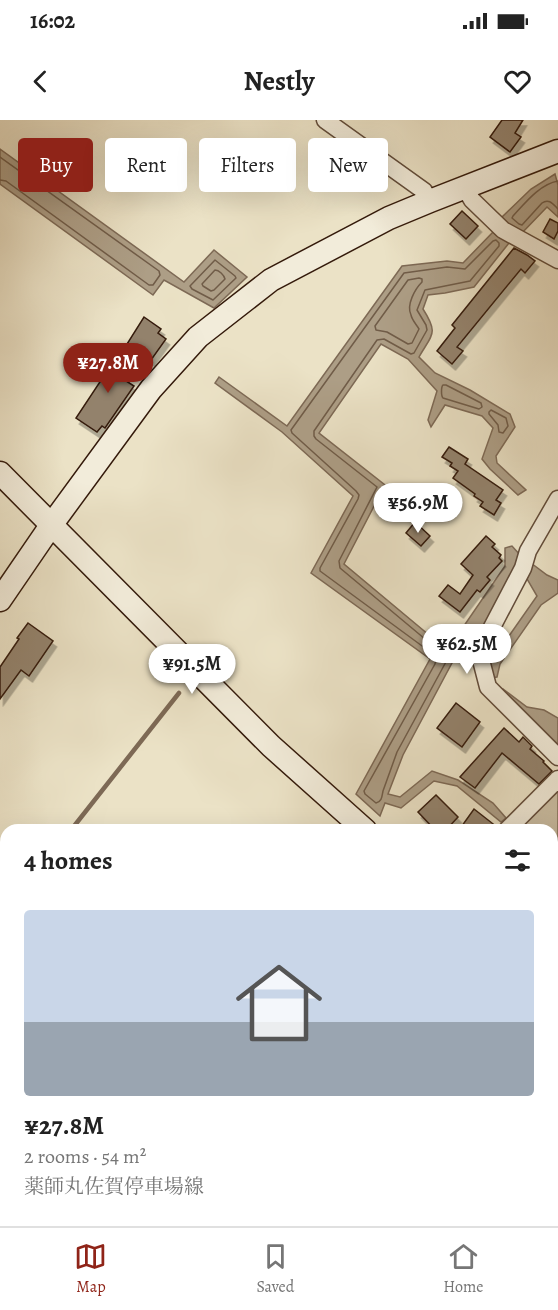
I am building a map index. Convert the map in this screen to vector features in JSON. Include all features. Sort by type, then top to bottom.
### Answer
[{"type":"main road","points":[[0,600],[51,525],[151,389],[198,337],[271,280],[389,218],[558,152]]},
{"type":"main road","points":[[0,473],[271,746],[358,824]]},
{"type":"street","points":[[325,120],[424,191],[430,201]]},
{"type":"street","points":[[465,188],[472,200],[507,232],[558,260]]},
{"type":"street","points":[[558,499],[528,551],[489,633],[481,660],[488,687],[558,757]]},
{"type":"street","points":[[513,824],[558,779]]},
{"type":"shaded area","points":[[558,789],[558,824],[525,824]]},
{"type":"water","points":[[0,149],[18,162],[18,192],[59,192],[184,282],[214,250],[247,277],[214,308],[164,280],[153,295],[0,184]]},
{"type":"water","points":[[555,174],[558,185],[558,217],[547,207],[521,234],[501,218],[531,189]]},
{"type":"water","points":[[494,231],[509,243],[474,287],[428,295],[423,309],[431,324],[432,334],[419,357],[435,373],[470,390],[510,414],[515,427],[496,456],[497,463],[526,490],[518,495],[482,459],[493,428],[482,416],[445,405],[431,427],[428,420],[437,391],[408,359],[381,344],[319,433],[385,485],[344,564],[435,640],[455,639],[505,566],[505,548],[512,546],[521,556],[514,574],[479,636],[452,663],[403,755],[388,794],[400,797],[432,771],[458,780],[493,803],[506,818],[501,822],[457,786],[434,781],[401,808],[385,803],[380,816],[356,794],[430,659],[311,573],[353,496],[282,432],[215,383],[219,377],[287,426],[402,266],[447,261],[463,263]]},
{"type":"water","points":[[531,563],[558,580],[558,593],[541,605],[500,664],[497,677],[490,678],[488,666],[537,596],[527,579]]},
{"type":"water","points":[[503,689],[527,707],[544,710],[558,718],[558,749],[500,691]]},
{"type":"building","points":[[502,120],[523,120],[515,133],[521,137],[510,152],[490,137]]},
{"type":"building","points":[[462,211],[478,226],[466,239],[450,224]]},
{"type":"building","points":[[550,219],[558,223],[558,231],[554,239],[543,232]]},
{"type":"building","points":[[514,248],[535,261],[525,273],[521,269],[457,347],[463,351],[452,364],[437,351],[455,328],[452,325]]},
{"type":"building","points":[[144,317],[161,329],[158,333],[166,339],[151,360],[127,344]]},
{"type":"building","points":[[125,344],[134,350],[122,366],[129,371],[123,379],[134,386],[105,428],[102,426],[97,432],[76,418]]},
{"type":"building","points":[[449,447],[468,459],[465,464],[503,490],[496,500],[501,503],[494,515],[480,506],[483,502],[474,496],[475,494],[453,478],[458,471],[450,466],[452,463],[442,457]]},
{"type":"building","points":[[415,522],[430,536],[421,546],[406,533]]},
{"type":"building","points":[[486,536],[495,544],[492,547],[501,555],[499,558],[502,561],[487,577],[490,580],[480,592],[477,590],[460,612],[439,596],[448,585],[460,594],[473,575],[461,564]]},
{"type":"building","points":[[28,623],[53,641],[29,676],[21,670],[0,699],[0,667]]},
{"type":"building","points":[[456,703],[480,722],[462,747],[437,728]]},
{"type":"building","points":[[504,728],[519,742],[523,737],[532,746],[530,749],[552,771],[539,784],[502,753],[475,788],[460,777]]},
{"type":"building","points":[[436,795],[458,817],[452,824],[429,824],[418,812]]},
{"type":"building","points":[[474,809],[493,824],[463,824]]},
{"type":"waterway","points":[[76,824],[179,693]]}]
